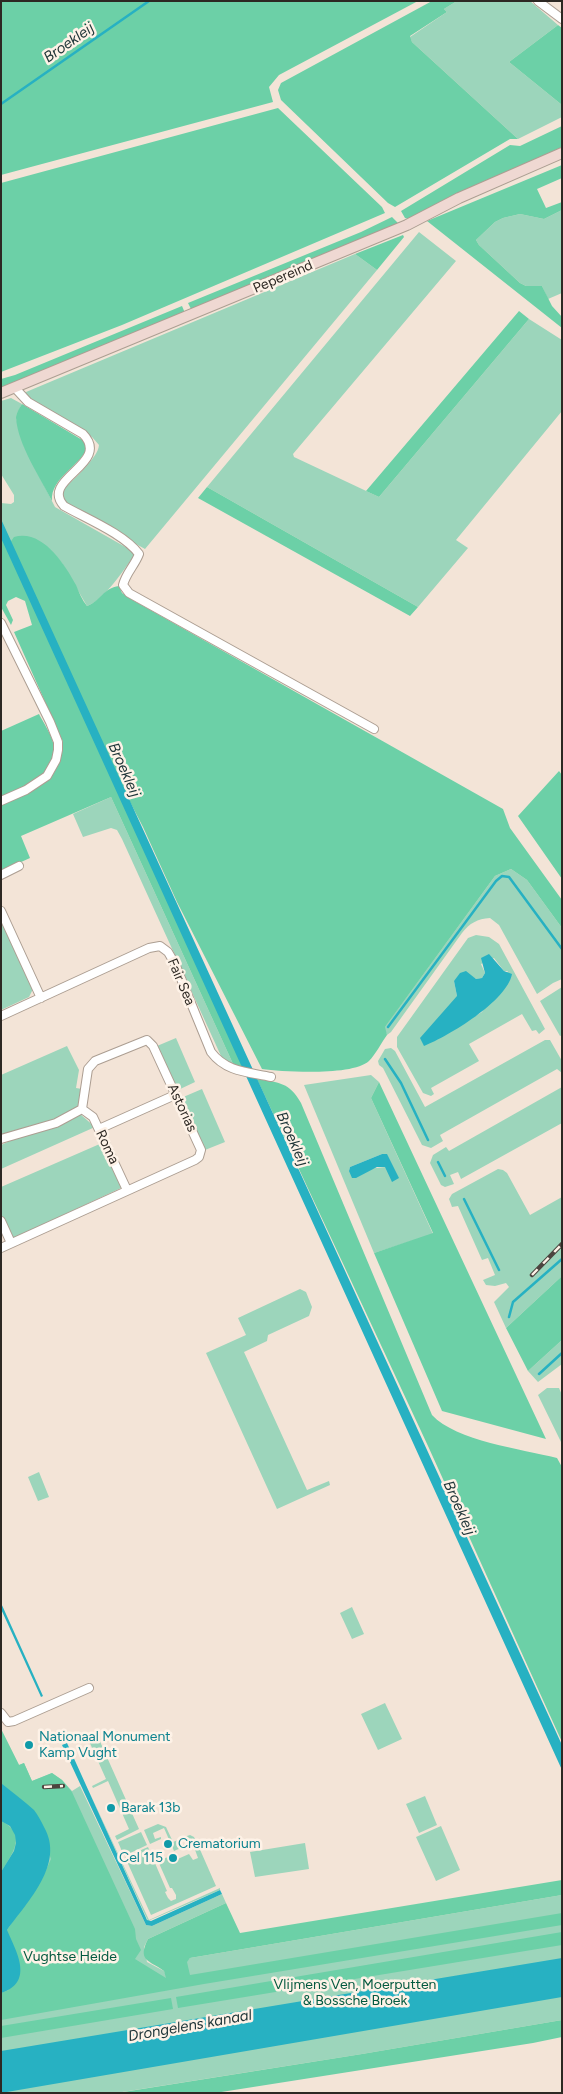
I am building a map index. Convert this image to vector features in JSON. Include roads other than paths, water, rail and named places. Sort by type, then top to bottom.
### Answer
[{"type":"main road","name":"Pepereind","points":[[1,393],[407,225],[459,198],[562,153]]},
{"type":"street","points":[[538,1],[562,19]]},
{"type":"street","points":[[15,388],[28,402],[84,434],[88,439],[91,449],[87,459],[61,486],[58,493],[60,501],[64,506],[134,547],[139,554],[137,562],[125,578],[123,585],[128,593],[374,729]]},
{"type":"street","points":[[1,622],[58,742],[58,750],[51,769],[38,783],[1,801]]},
{"type":"street","points":[[1,875],[19,866]]},
{"type":"street","points":[[1,912],[41,998],[1,1016]]},
{"type":"street","name":"Fair Sea","points":[[41,998],[149,948],[160,946],[168,952],[175,964],[210,1052],[222,1064],[237,1070],[271,1077]]},
{"type":"street","name":"Astorias","points":[[1,1248],[199,1157],[201,1150],[153,1046],[147,1040],[94,1061],[91,1065],[82,1109]]},
{"type":"street","points":[[99,1129],[175,1095]]},
{"type":"street","points":[[1,1139],[56,1123],[82,1109]]},
{"type":"street","name":"Roma","points":[[82,1109],[94,1117],[127,1190]]},
{"type":"street","points":[[1,1221],[12,1243]]},
{"type":"street","points":[[1,1713],[8,1722],[14,1721],[89,1688]]},
{"type":"water","points":[[1,519],[562,1745],[562,1770],[1,538]]},
{"type":"water","points":[[489,954],[504,971],[512,974],[508,984],[489,1006],[476,1016],[462,1026],[424,1046],[420,1038],[457,996],[454,981],[460,973],[466,971],[476,979],[482,978],[485,973],[481,958]]},
{"type":"water","points":[[382,1154],[387,1154],[399,1178],[392,1182],[385,1167],[377,1167],[356,1178],[352,1178],[349,1171],[350,1167]]},
{"type":"water","points":[[1,1603],[43,1696],[41,1697],[1,1609]]},
{"type":"water","points":[[67,1743],[147,1920],[151,1921],[220,1890],[222,1894],[152,1926],[146,1925],[62,1745]]},
{"type":"water","points":[[1,1783],[37,1814],[49,1841],[50,1855],[41,1882],[7,1930],[18,1956],[20,1974],[18,1981],[11,1988],[1,1993],[1,1872],[14,1851],[16,1843],[15,1835],[10,1826],[1,1821]]},
{"type":"water","name":"Drongelens kanaal","points":[[562,1958],[562,1997],[1,2093],[1,2051]]},
{"type":"waterway","name":"Broekleij","points":[[1,104],[149,1]]},
{"type":"waterway","points":[[388,1027],[496,881],[502,876],[509,877],[562,949]]},
{"type":"waterway","points":[[385,1059],[401,1083],[428,1140]]},
{"type":"waterway","points":[[438,1162],[445,1176]]},
{"type":"waterway","points":[[464,1199],[499,1270]]},
{"type":"waterway","points":[[509,1317],[513,1302],[562,1259]]},
{"type":"waterway","points":[[539,1374],[562,1353]]},
{"type":"railway","points":[[532,1275],[562,1244]]},
{"type":"railway","points":[[44,1787],[63,1786]]},
{"type":"place","name":"Nationaal Monument Kamp Vught","points":[[29,1745]]},
{"type":"place","name":"Barak 13b","points":[[111,1808]]},
{"type":"place","name":"Crematorium","points":[[168,1844]]},
{"type":"place","name":"Cel 115","points":[[173,1858]]},
{"type":"park label","name":"Vughtse Heide","points":[[70,1957]]},
{"type":"park label","name":"Vlijmens Ven, Moerputten & Bossche Broek","points":[[355,1994]]}]
